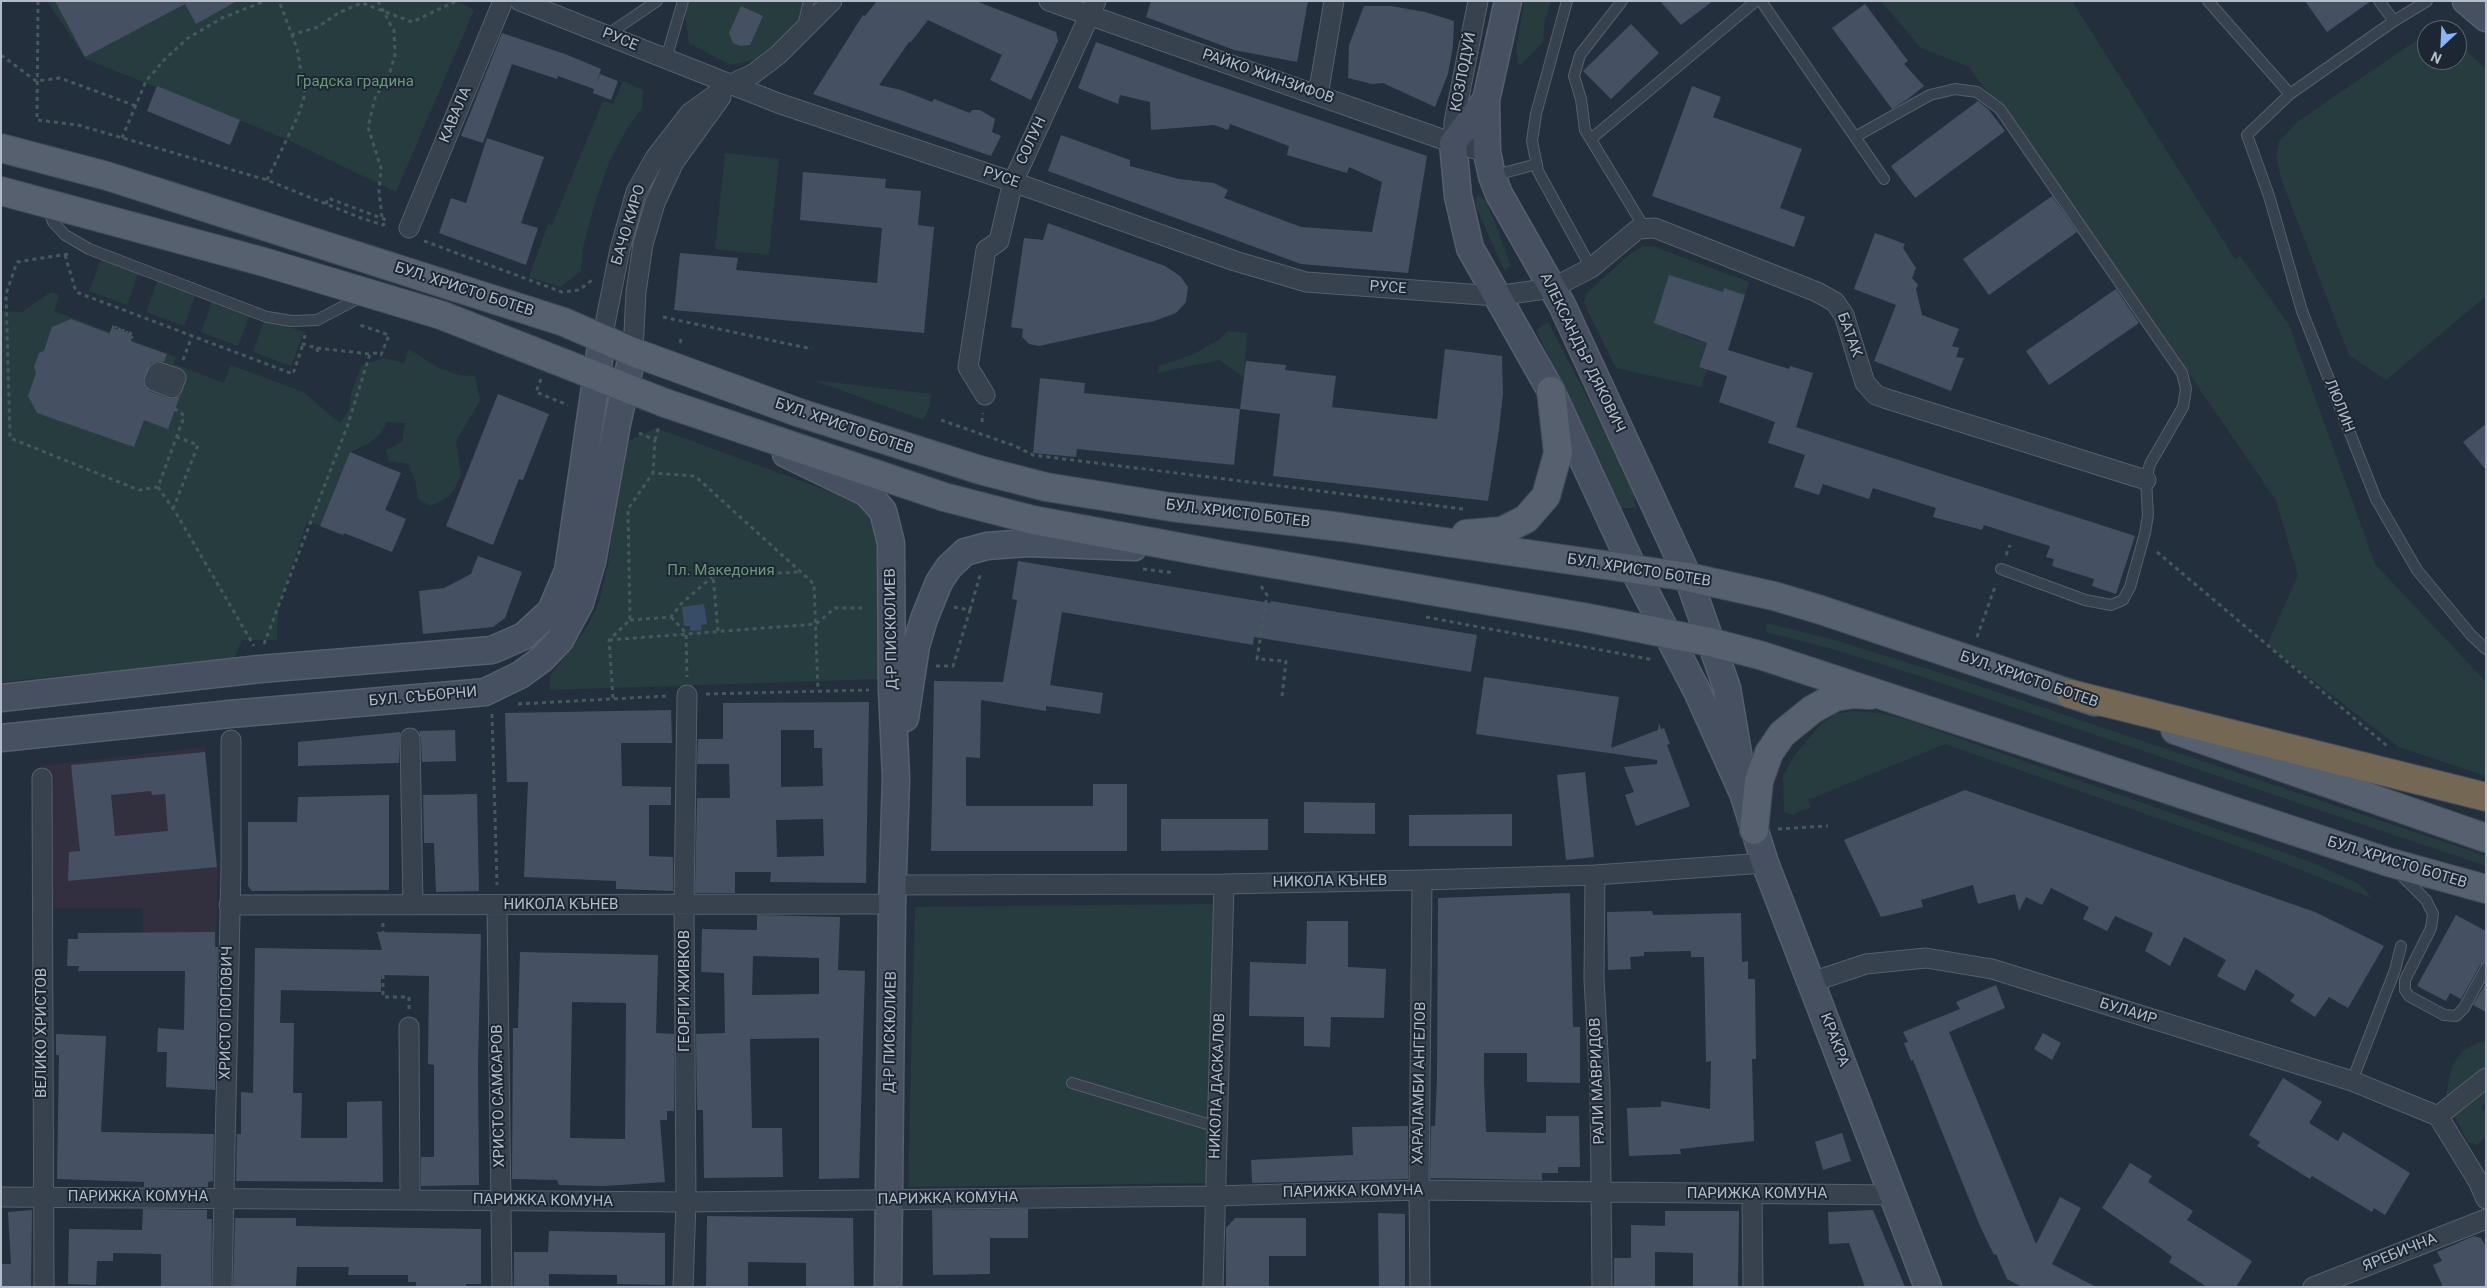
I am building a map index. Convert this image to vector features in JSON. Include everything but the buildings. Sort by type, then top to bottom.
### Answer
[{"type":"highway","points":[[2071,694],[2430,781],[2486,797]]},
{"type":"main road","name":"БУЛ. ХРИСТО БОТЕВ","points":[[6,149],[107,176],[353,253],[564,322],[633,352],[876,439],[1046,487],[1171,507],[1427,538],[1688,577],[1793,602],[1970,659],[2486,838]]},
{"type":"main road","points":[[1,177],[6,149]]},
{"type":"main road","name":"БУЛ. ХРИСТО БОТЕВ","points":[[1,191],[44,201],[370,292],[441,315],[721,423],[944,497],[1186,562],[1667,633],[1710,642],[1763,656],[2388,862],[2486,890]]},
{"type":"main road","points":[[1427,538],[1502,531],[1526,519],[1536,510],[1549,490],[1558,453],[1551,391]]},
{"type":"main road","points":[[1754,830],[1759,782],[1769,753],[1782,734],[1813,709],[1835,698],[1854,694],[1882,695]]},
{"type":"street","name":"КАВАЛА","points":[[409,228],[503,1]]},
{"type":"street","name":"РУСЕ","points":[[520,1],[666,58],[729,86],[1013,182],[1236,261],[1306,282],[1496,296]]},
{"type":"street","name":"БАЧО КИРО","points":[[602,339],[612,284],[636,192],[655,158],[690,113],[729,86],[753,74],[778,55],[832,1]]},
{"type":"street","name":"РАЙКО ЖИНЗИФОВ","points":[[1049,1],[1093,8],[1318,95],[1453,143],[1490,164]]},
{"type":"street","points":[[1318,95],[1334,1]]},
{"type":"street","name":"КОЗЛОДУЙ","points":[[1453,143],[1454,122],[1478,1]]},
{"type":"street","name":"АЛЕКСАНДЪР ДЯКОВИЧ","points":[[1508,1],[1486,100],[1490,164],[1499,194],[1562,305],[1688,577],[1710,642]]},
{"type":"street","points":[[2466,1],[2486,18]]},
{"type":"street","name":"СОЛУН","points":[[985,395],[968,367],[986,250],[1000,241],[1013,182],[1093,8]]},
{"type":"street","name":"БАЧО КИРО","points":[[633,352],[636,292],[643,244],[655,203],[674,162],[729,86]]},
{"type":"street","points":[[1486,100],[1453,143],[1458,196],[1470,248],[1551,391],[1634,570],[1667,633]]},
{"type":"street","points":[[1496,296],[1552,288],[1591,268],[1638,229],[1644,227]]},
{"type":"street","name":"БАТАК","points":[[1644,227],[1655,228],[1817,292],[1835,302],[1844,315],[1865,382],[1876,394],[2146,480]]},
{"type":"street","points":[[1,698],[260,662],[492,650],[524,636],[551,611],[568,571],[602,339]]},
{"type":"street","name":"БУЛ. СЪБОРНИ","points":[[1,738],[230,714],[485,692],[520,676],[542,659],[560,640],[580,604],[592,562],[617,424],[633,352]]},
{"type":"street","name":"Д-Р ПИСКЮЛИЕВ","points":[[721,423],[868,493],[883,511],[891,543],[892,690],[896,778],[888,1287]]},
{"type":"street","points":[[976,549],[1027,543],[1186,562]]},
{"type":"street","name":"Д-Р ПИСКЮЛИЕВ","points":[[896,778],[913,666],[924,619],[939,582],[949,567],[976,549]]},
{"type":"street","name":"КРАКРА","points":[[1667,633],[1697,691],[1743,793],[1765,862],[1928,1287]]},
{"type":"street","name":"КРАКРА","points":[[1710,642],[1727,688],[1743,793]]},
{"type":"street","name":"ГЕОРГИ ЖИВКОВ","points":[[683,1287],[686,1202],[684,904],[687,695]]},
{"type":"street","points":[[410,738],[413,905]]},
{"type":"street","name":"ХРИСТО ПОПОВИЧ","points":[[222,1287],[231,740]]},
{"type":"street","name":"ВЕЛИКО ХРИСТОВ","points":[[42,778],[42,1196],[44,1287]]},
{"type":"street","name":"НИКОЛА КЪНЕВ","points":[[229,905],[497,906],[684,904],[893,894],[1595,875],[1765,862]]},
{"type":"street","name":"РАЛИ МАВРИДОВ","points":[[1595,875],[1594,979],[1602,1194],[1602,1287]]},
{"type":"street","name":"ХАРАЛАМБИ АНГЕЛОВ","points":[[1420,1287],[1422,880]]},
{"type":"street","name":"НИКОЛА ДАСКАЛОВ","points":[[1213,1287],[1224,884]]},
{"type":"street","name":"ХРИСТО САМСАРОВ","points":[[497,906],[502,1287]]},
{"type":"street","name":"БУЛАИР","points":[[1812,982],[1866,964],[1926,958],[1992,969],[2352,1081],[2438,1116]]},
{"type":"street","points":[[409,1027],[410,1199]]},
{"type":"street","points":[[2486,1078],[2438,1116],[2478,1181],[2486,1199]]},
{"type":"street","name":"ПАРИЖКА КОМУНА","points":[[1,1196],[686,1202],[1215,1196],[1419,1190],[1602,1194],[1894,1195]]},
{"type":"street","points":[[1752,1194],[1753,1287]]},
{"type":"street","name":"ЯРЕБИЧНА","points":[[2314,1287],[2357,1279],[2486,1218]]},
{"type":"lane","points":[[607,35],[657,1]]},
{"type":"lane","points":[[666,58],[682,1]]},
{"type":"lane","points":[[803,29],[809,1]]},
{"type":"lane","points":[[1567,1],[1536,114],[1532,142],[1538,171],[1591,268]]},
{"type":"lane","points":[[1622,1],[1580,55],[1574,76],[1582,99],[1583,122],[1590,139],[1644,227]]},
{"type":"lane","points":[[1590,139],[1756,1]]},
{"type":"lane","points":[[1761,1],[1884,179]]},
{"type":"lane","points":[[2208,1],[2290,94],[2394,21],[2428,1]]},
{"type":"lane","points":[[2379,1],[2394,21]]},
{"type":"lane","points":[[1855,137],[1930,95],[1954,89],[1977,92],[2000,109],[2182,373],[2186,389],[2182,407],[2154,455],[2146,480],[2148,514],[2130,587],[2124,600],[2111,605],[2085,600],[2001,569]]},
{"type":"lane","name":"ЛЮЛИН","points":[[2290,94],[2247,136],[2269,196],[2302,311],[2376,499],[2417,570],[2471,635],[2486,649]]},
{"type":"lane","points":[[1490,164],[1536,164]]},
{"type":"lane","points":[[44,201],[53,222],[65,235],[89,249],[267,317],[292,321],[318,320],[370,292]]},
{"type":"lane","points":[[2388,862],[2426,900],[2433,914],[2431,928],[2405,980],[2404,990],[2409,996],[2444,1015],[2456,1016],[2464,1008],[2486,968]]},
{"type":"lane","points":[[2352,1081],[2394,970],[2401,946]]},
{"type":"lane","points":[[1072,1083],[1217,1127]]},
{"type":"path","points":[[38,1],[37,120],[78,125],[267,180],[383,225],[388,221]]},
{"type":"path","points":[[122,138],[146,81],[165,59],[188,38],[222,18],[266,1]]},
{"type":"path","points":[[267,180],[298,116],[305,94],[297,48],[279,1]]},
{"type":"path","points":[[378,1],[394,31],[395,55],[390,72],[375,98],[369,114],[368,127],[381,168],[379,190],[382,219]]},
{"type":"path","points":[[291,35],[318,26],[340,12],[362,3],[412,22],[456,1]]},
{"type":"path","points":[[1,56],[36,81],[60,78],[136,106]]},
{"type":"path","points":[[326,204],[328,198],[409,228],[428,244],[562,292],[579,290],[595,278],[612,284]]},
{"type":"path","points":[[158,487],[139,490],[10,438],[11,397],[3,293],[17,262],[65,255],[76,292],[293,374],[303,344]]},
{"type":"path","points":[[663,317],[812,349]]},
{"type":"path","points":[[260,662],[347,427],[370,354],[380,355],[389,335],[360,325]]},
{"type":"path","points":[[178,373],[192,336]]},
{"type":"path","points":[[317,348],[318,354]]},
{"type":"path","points":[[550,357],[536,392],[591,415]]},
{"type":"path","points":[[158,487],[184,417],[181,412],[174,409]]},
{"type":"path","points":[[941,420],[1015,446],[1033,455],[1469,509]]},
{"type":"path","points":[[617,424],[655,440],[653,473],[628,509],[630,620]]},
{"type":"path","points":[[173,510],[198,445],[176,437]]},
{"type":"path","points":[[653,473],[694,476],[814,584],[818,691]]},
{"type":"path","points":[[158,487],[260,662]]},
{"type":"path","points":[[2143,540],[2393,751]]},
{"type":"path","points":[[1970,659],[2010,545]]},
{"type":"path","points":[[913,666],[953,666],[970,610],[976,549]]},
{"type":"path","points":[[1134,568],[1186,562]]},
{"type":"path","points":[[613,698],[610,640],[630,620],[671,617],[681,604],[712,576],[801,572]]},
{"type":"path","points":[[712,576],[718,631]]},
{"type":"path","points":[[1251,584],[1270,588]]},
{"type":"path","points":[[1267,595],[1257,659],[1286,661],[1282,697]]},
{"type":"path","points":[[951,606],[970,610]]},
{"type":"path","points":[[610,640],[816,624],[835,608],[862,608]]},
{"type":"path","points":[[671,617],[686,633],[687,695]]},
{"type":"path","points":[[1425,617],[1658,661]]},
{"type":"path","points":[[491,706],[497,906]]},
{"type":"path","points":[[1754,830],[1828,826]]},
{"type":"path","points":[[383,975],[383,997],[409,997],[409,1027]]},
{"type":"shaded area","points":[[205,747],[217,867],[216,970],[143,971],[143,908],[41,908],[42,778],[40,766]]},
{"type":"green space","name":"Градска градина","points":[[47,1],[457,1],[474,10],[396,192],[284,138],[86,59]]},
{"type":"green space","points":[[683,1],[832,1],[778,55],[730,65],[689,43]]},
{"type":"green space","points":[[1524,1],[1551,1],[1545,20],[1543,42],[1521,65],[1518,64],[1516,50]]},
{"type":"green space","points":[[1881,1],[2072,1],[2235,259],[2240,256],[2289,325],[2375,564],[2486,682],[2486,776],[2399,747],[2267,645],[2298,575],[2276,500],[2158,329],[1969,67],[1921,48]]},
{"type":"green space","points":[[2417,40],[2417,70],[2467,70],[2467,51],[2486,69],[2486,296],[2386,380],[2349,355],[2282,181],[2276,156],[2279,142],[2297,122]]},
{"type":"green space","points":[[623,81],[643,90],[642,108],[626,130],[608,165],[593,209],[583,248],[581,271],[561,287],[529,277],[548,224],[552,225],[603,101],[613,104]]},
{"type":"green space","points":[[725,153],[779,159],[769,255],[715,249]]},
{"type":"green space","points":[[1478,196],[1486,200],[1511,266],[1504,270],[1477,209],[1475,200]]},
{"type":"green space","points":[[1643,246],[1655,247],[1749,282],[1745,295],[1724,288],[1723,292],[1683,329],[1682,335],[1702,342],[1706,331],[1710,332],[1699,366],[1707,369],[1701,387],[1616,368],[1586,308],[1584,302],[1587,293],[1631,253]]},
{"type":"green space","points":[[102,257],[139,271],[127,305],[89,291]]},
{"type":"green space","points":[[158,279],[196,293],[184,326],[146,312]]},
{"type":"green space","points":[[51,292],[59,295],[54,311],[176,357],[174,364],[224,383],[231,365],[303,392],[340,423],[349,410],[352,390],[362,365],[384,358],[404,363],[409,349],[437,367],[458,375],[475,376],[480,401],[456,441],[461,475],[454,490],[448,497],[431,506],[418,499],[415,480],[408,464],[389,461],[386,450],[402,442],[405,423],[387,422],[380,434],[368,444],[350,452],[320,526],[307,521],[278,608],[277,640],[242,640],[234,659],[1,682],[1,311],[22,312]]},
{"type":"green space","points":[[213,298],[251,312],[238,346],[201,332]]},
{"type":"green space","points":[[265,318],[304,332],[291,366],[253,352]]},
{"type":"green space","points":[[1548,322],[1627,474],[1634,493],[1636,508],[1621,508],[1536,330]]},
{"type":"green space","points":[[1228,331],[1247,333],[1244,377],[1219,360],[1157,373],[1159,366],[1194,354],[1220,339]]},
{"type":"green space","points":[[813,380],[931,394],[929,408],[923,420]]},
{"type":"green space","name":"Пл. Македония","points":[[656,428],[856,501],[871,512],[880,530],[881,679],[550,690],[550,676],[587,627],[599,601],[608,565],[621,462],[626,442]]},
{"type":"green space","points":[[1767,623],[1838,641],[1928,669],[2486,856],[2486,866],[1926,678],[1836,650],[1766,632]]},
{"type":"green space","points":[[1852,711],[1880,713],[1907,720],[2311,862],[2353,881],[2364,888],[2371,898],[2263,855],[1945,744],[1808,800],[1811,807],[1792,815],[1784,812],[1783,776],[1794,756],[1822,723],[1836,714]]},
{"type":"green space","points":[[1214,904],[1206,1183],[908,1187],[915,907]]},
{"type":"green space","points":[[2480,1042],[2486,1042],[2486,1102],[2481,1107],[2486,1113],[2486,1136],[2477,1145],[2468,1142],[2445,1098],[2452,1067],[2464,1050]]},
{"type":"water","points":[[704,604],[707,624],[701,625],[702,630],[690,631],[690,626],[684,626],[682,607]]}]
